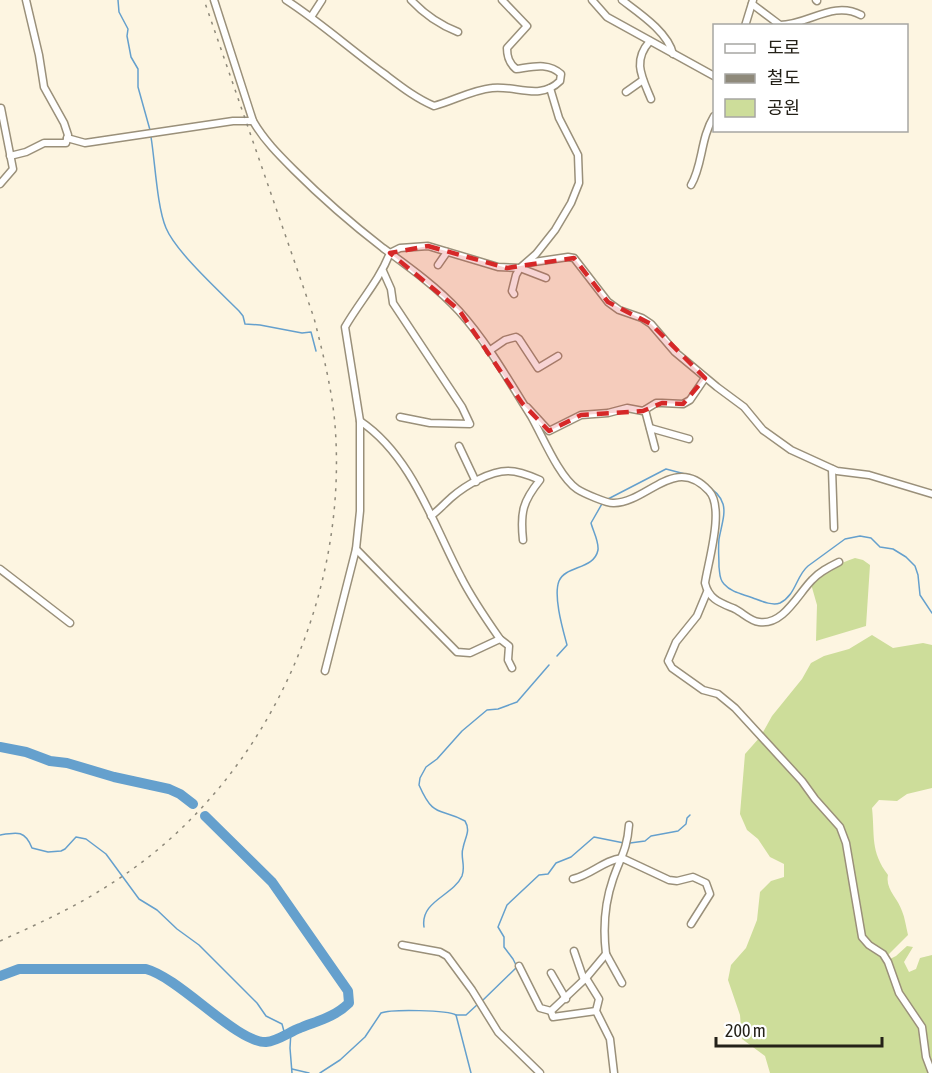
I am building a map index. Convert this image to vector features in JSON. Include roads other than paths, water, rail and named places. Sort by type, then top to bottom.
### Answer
[{"type":"street","points":[[10,156],[26,152],[44,143],[66,143],[67,138],[64,123],[44,87],[26,0]]},
{"type":"street","points":[[214,0],[254,121],[270,146],[309,185],[459,310],[489,351],[566,478],[577,489],[612,504],[643,493],[658,483],[678,477],[699,483],[711,493],[716,501],[705,583],[707,592],[711,597],[738,610],[751,620],[766,623],[782,614],[810,581],[839,562]]},
{"type":"street","points":[[286,0],[402,88],[434,106],[494,87],[528,92],[550,88],[561,77],[558,70],[542,66],[516,69],[509,60],[507,48],[527,26],[502,0]]},
{"type":"street","points":[[311,17],[322,0]]},
{"type":"street","points":[[411,0],[419,9],[445,27],[458,32]]},
{"type":"street","points":[[592,0],[607,17],[713,75]]},
{"type":"street","points":[[622,0],[665,39],[673,54]]},
{"type":"street","points":[[746,24],[752,2],[779,24]]},
{"type":"street","points":[[783,24],[834,9],[851,8],[861,15]]},
{"type":"street","points":[[650,40],[639,56],[643,80],[651,99]]},
{"type":"street","points":[[627,92],[643,80]]},
{"type":"street","points":[[514,294],[512,291],[516,275],[562,219],[571,203],[580,173],[578,155],[555,108],[550,88]]},
{"type":"street","points":[[0,184],[4,174],[13,169],[10,156],[3,143],[1,108]]},
{"type":"street","points":[[691,185],[695,179],[703,142],[713,118]]},
{"type":"street","points":[[67,138],[85,143],[224,122],[254,121]]},
{"type":"street","points":[[325,671],[356,549],[360,511],[360,422],[345,327],[383,271],[390,253],[400,248],[418,246],[498,267],[520,268],[546,278]]},
{"type":"street","points":[[438,265],[447,252]]},
{"type":"street","points":[[527,262],[574,258],[608,302],[619,310],[642,318],[651,324],[675,352],[705,378],[744,406],[763,430],[791,450],[832,469],[869,475],[932,494]]},
{"type":"street","points":[[383,271],[391,289],[393,303],[462,407],[470,424],[430,423],[400,417]]},
{"type":"street","points":[[489,351],[506,340],[516,337],[538,368],[558,357]]},
{"type":"street","points":[[522,403],[534,412],[549,431],[581,415],[608,413],[627,408],[645,410],[656,404],[683,404],[690,400],[705,378]]},
{"type":"street","points":[[645,410],[655,448]]},
{"type":"street","points":[[360,422],[384,441],[400,463],[431,516],[462,580],[500,639],[509,646],[508,660],[512,668]]},
{"type":"street","points":[[650,428],[689,439]]},
{"type":"street","points":[[459,446],[476,482]]},
{"type":"street","points":[[832,469],[834,528]]},
{"type":"street","points":[[431,516],[465,487],[507,471],[540,480],[523,505],[523,540]]},
{"type":"street","points":[[356,549],[457,652],[470,652],[500,639]]},
{"type":"street","points":[[0,569],[70,623]]},
{"type":"street","points":[[707,592],[697,616],[676,642],[668,661],[672,668],[703,690],[718,694],[735,708],[806,785],[815,799],[840,827],[846,843],[862,937],[869,945],[883,954],[899,993],[922,1028],[926,1057],[932,1073]]},
{"type":"street","points":[[622,983],[606,954],[604,936],[608,901],[613,880],[627,846],[629,825]]},
{"type":"street","points":[[573,879],[588,874],[615,859],[622,858],[669,880],[693,877],[706,883],[710,894],[691,924]]},
{"type":"street","points":[[402,945],[444,954],[461,975],[498,1032],[540,1073]]},
{"type":"street","points":[[574,951],[578,966],[599,999],[596,1011],[610,1039],[614,1073]]},
{"type":"street","points":[[551,1011],[566,999],[606,954]]},
{"type":"street","points":[[519,966],[540,1008],[551,1011]]},
{"type":"street","points":[[551,973],[566,999]]},
{"type":"street","points":[[551,1011],[553,1017],[596,1011]]},
{"type":"waterway","points":[[118,0],[119,12],[128,29],[131,57],[138,69],[138,87],[150,130]]},
{"type":"waterway","points":[[151,137],[158,196],[163,219],[171,238],[199,271],[239,311],[245,324],[302,333],[311,332],[316,351]]},
{"type":"waterway","points":[[608,499],[666,469],[685,474]]},
{"type":"waterway","points":[[703,483],[718,495],[724,508],[719,539],[719,567],[721,580],[730,589],[766,603],[780,603],[793,590],[808,566],[845,539],[860,536],[871,538],[880,547],[893,549],[915,566],[920,595],[932,613]]},
{"type":"waterway","points":[[557,656],[567,645],[561,622],[557,587],[567,572],[586,564],[595,556],[598,543],[591,523],[603,502]]},
{"type":"waterway","points":[[424,927],[427,911],[452,889],[462,876],[462,851],[467,828],[465,821],[433,808],[419,785],[420,778],[426,767],[437,759],[462,731],[487,710],[498,709],[517,702],[549,665]]},
{"type":"waterway","points":[[0,747],[169,789],[193,804]]},
{"type":"waterway","points":[[630,843],[678,831],[686,824],[690,815]]},
{"type":"waterway","points":[[0,976],[19,969],[146,969],[175,984],[240,1032],[254,1040],[266,1042],[326,1018],[344,1008],[349,1003],[348,991],[272,882],[205,816]]},
{"type":"waterway","points":[[0,835],[11,833],[23,835],[32,848],[48,852],[65,849],[76,837],[86,839],[106,854],[139,899],[157,910],[199,945],[257,1003],[266,1016],[282,1024],[285,1035]]},
{"type":"waterway","points":[[482,1001],[517,967],[504,947],[504,937],[498,927],[507,905],[539,875],[548,874],[556,863],[571,857],[594,837],[624,843]]},
{"type":"waterway","points":[[456,1015],[466,1015],[478,1004]]},
{"type":"waterway","points":[[320,1073],[340,1060],[365,1037],[381,1013],[407,1011],[442,1012],[456,1015],[471,1073]]},
{"type":"waterway","points":[[291,1031],[292,1073]]},
{"type":"waterway","points":[[292,1069],[309,1073]]},
{"type":"railway","points":[[0,941],[70,908],[109,885],[163,845],[211,798],[251,744],[285,686],[310,623],[327,558],[336,492],[335,425],[327,372],[314,318],[204,0]]}]
